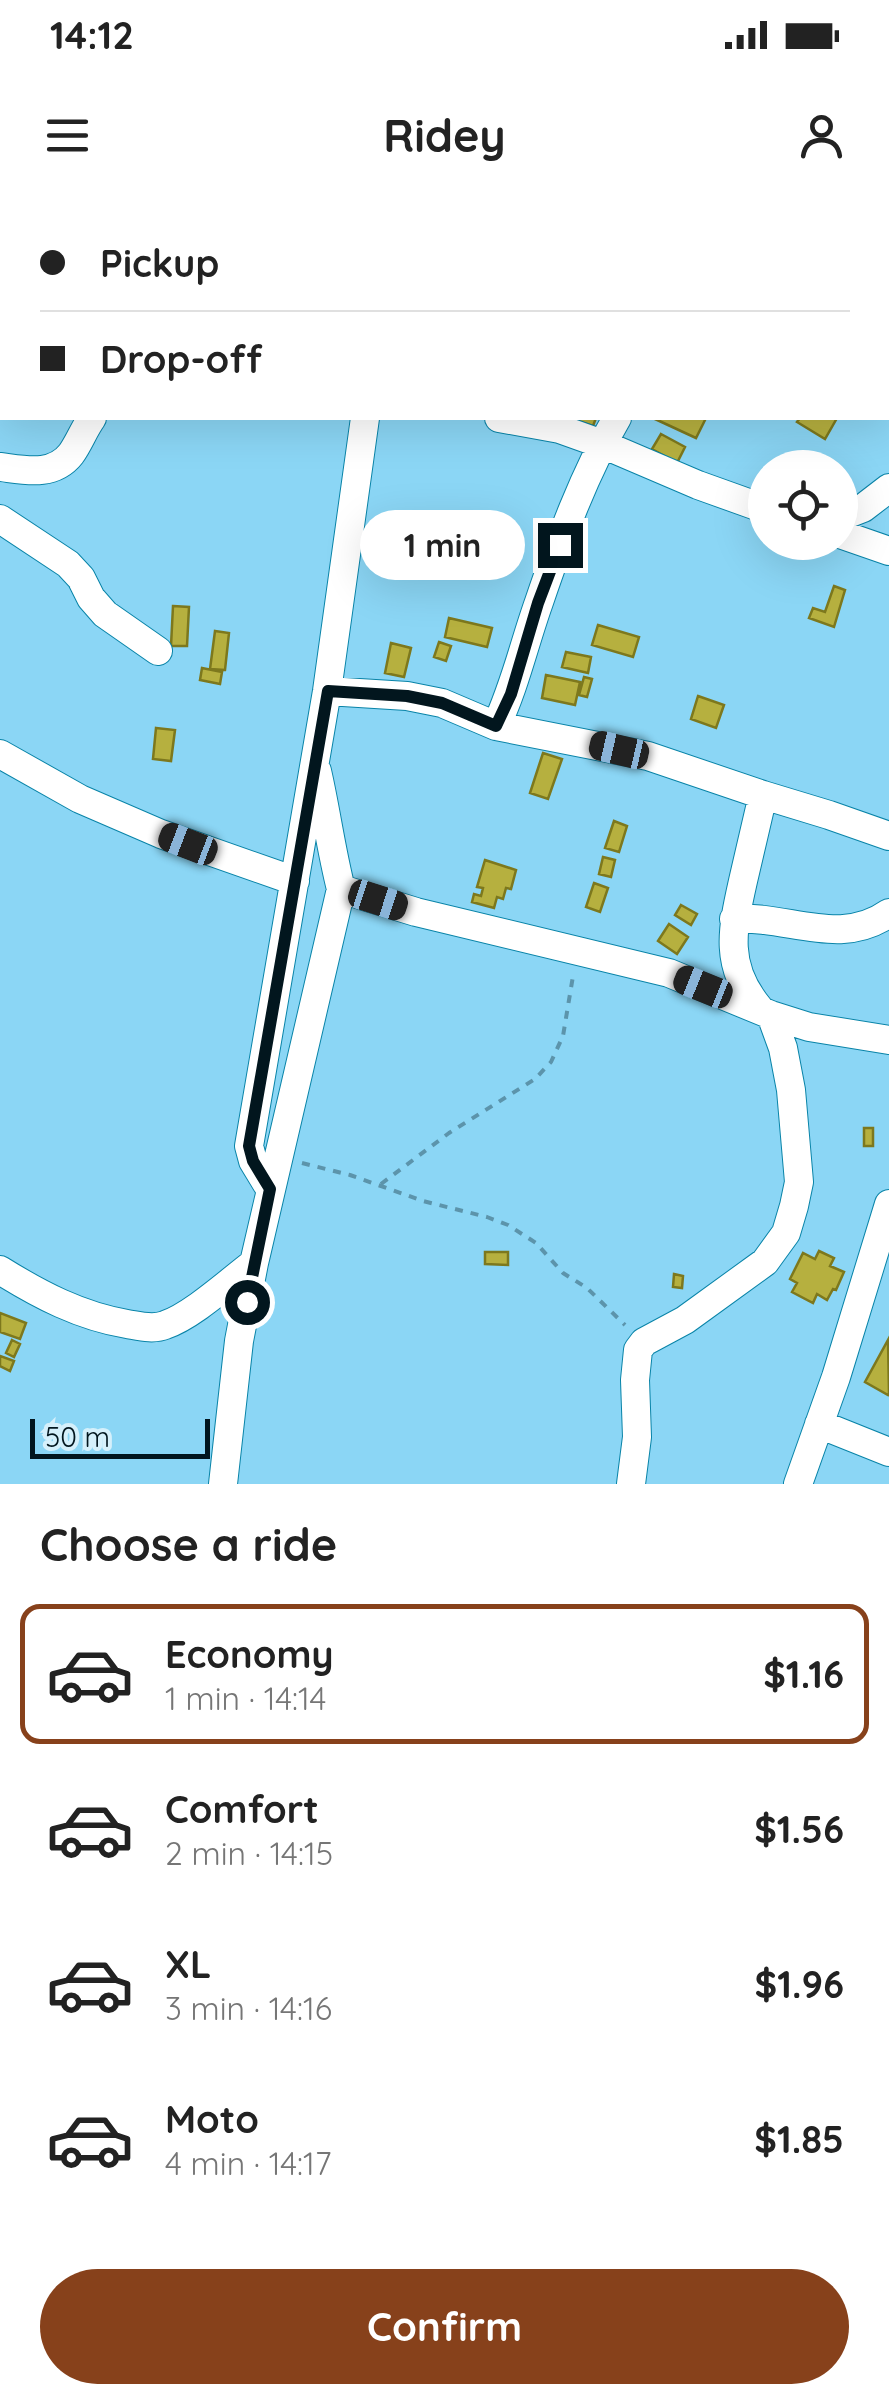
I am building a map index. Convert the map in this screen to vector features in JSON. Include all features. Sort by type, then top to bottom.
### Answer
[{"type":"street","points":[[0,467],[39,471],[59,465],[71,454],[91,420]]},
{"type":"street","points":[[270,1189],[249,1146],[328,691],[365,420]]},
{"type":"street","points":[[510,420],[560,429],[748,503]]},
{"type":"street","points":[[496,726],[511,694],[550,570],[602,444],[616,420]]},
{"type":"street","points":[[858,510],[889,488]]},
{"type":"street","points":[[0,519],[68,564],[105,614],[158,651]]},
{"type":"street","points":[[858,540],[889,551]]},
{"type":"street","points":[[328,691],[424,699],[496,726],[648,756],[889,836]]},
{"type":"street","points":[[0,754],[80,799],[161,834],[295,881]]},
{"type":"street","points":[[222,1484],[254,1264],[341,889],[314,761]]},
{"type":"street","points":[[631,1484],[637,1437],[638,1350],[644,1342],[685,1320],[764,1262],[786,1232],[799,1182],[788,1065],[765,1012],[748,996],[734,961],[734,919],[763,795]]},
{"type":"street","points":[[341,889],[416,912],[668,973],[809,1027],[889,1040]]},
{"type":"street","points":[[734,919],[840,930],[879,920],[889,913]]},
{"type":"street","points":[[798,1484],[889,1204]]},
{"type":"street","points":[[0,1270],[77,1311],[148,1328],[165,1326],[194,1309],[254,1264]]},
{"type":"street","points":[[818,1424],[889,1452]]},
{"type":"path","points":[[380,1184],[449,1133],[535,1079],[551,1062],[564,1036],[576,951]]},
{"type":"path","points":[[278,1158],[380,1184],[424,1201],[487,1217],[522,1232],[644,1342]]},
{"type":"building","points":[[574,420],[595,420],[593,426]]},
{"type":"building","points":[[657,420],[705,420],[696,438]]},
{"type":"building","points":[[798,420],[836,420],[825,439]]},
{"type":"building","points":[[661,434],[685,447],[677,463],[652,449]]},
{"type":"building","points":[[834,586],[845,590],[834,627],[809,618],[813,608],[825,612]]},
{"type":"building","points":[[173,606],[189,607],[187,646],[171,646]]},
{"type":"building","points":[[449,618],[492,628],[487,647],[445,637]]},
{"type":"building","points":[[598,625],[639,637],[633,657],[592,645]]},
{"type":"building","points":[[215,631],[229,633],[225,670],[210,669]]},
{"type":"building","points":[[439,642],[451,646],[446,661],[434,657]]},
{"type":"building","points":[[391,643],[411,648],[404,677],[385,673]]},
{"type":"building","points":[[566,652],[591,657],[588,673],[562,667]]},
{"type":"building","points":[[202,668],[222,672],[220,684],[200,680]]},
{"type":"building","points":[[546,675],[580,682],[575,705],[542,698]]},
{"type":"building","points":[[584,677],[592,679],[587,697],[579,695]]},
{"type":"building","points":[[698,696],[724,705],[716,728],[691,719]]},
{"type":"building","points":[[156,728],[175,730],[171,761],[153,759]]},
{"type":"building","points":[[543,753],[562,759],[548,799],[530,793]]},
{"type":"building","points":[[614,821],[627,826],[619,852],[605,848]]},
{"type":"building","points":[[603,857],[615,860],[611,877],[599,874]]},
{"type":"building","points":[[485,860],[516,870],[511,889],[506,888],[503,899],[497,897],[494,908],[472,902],[474,894],[481,896],[483,888],[477,887]]},
{"type":"building","points":[[594,883],[608,888],[600,912],[586,907]]},
{"type":"building","points":[[681,905],[697,914],[691,925],[675,915]]},
{"type":"building","points":[[669,924],[688,937],[677,954],[658,941]]},
{"type":"building","points":[[864,1128],[873,1128],[873,1146],[864,1146]]},
{"type":"building","points":[[819,1251],[834,1258],[830,1266],[844,1272],[827,1300],[817,1294],[813,1303],[792,1292],[797,1283],[790,1279],[803,1253],[815,1259]]},
{"type":"building","points":[[485,1252],[508,1252],[508,1265],[485,1264]]},
{"type":"building","points":[[674,1274],[683,1276],[682,1288],[673,1287]]},
{"type":"building","points":[[0,1313],[26,1323],[20,1339],[0,1332]]},
{"type":"building","points":[[12,1340],[20,1344],[14,1357],[6,1353]]},
{"type":"building","points":[[888,1340],[889,1393],[888,1395],[865,1382]]},
{"type":"building","points":[[0,1356],[14,1361],[10,1371],[0,1366]]},
{"type":"route","points":[[247,1302],[270,1189],[249,1146],[328,691],[407,696],[442,703],[496,726],[511,694],[560,545]]}]
